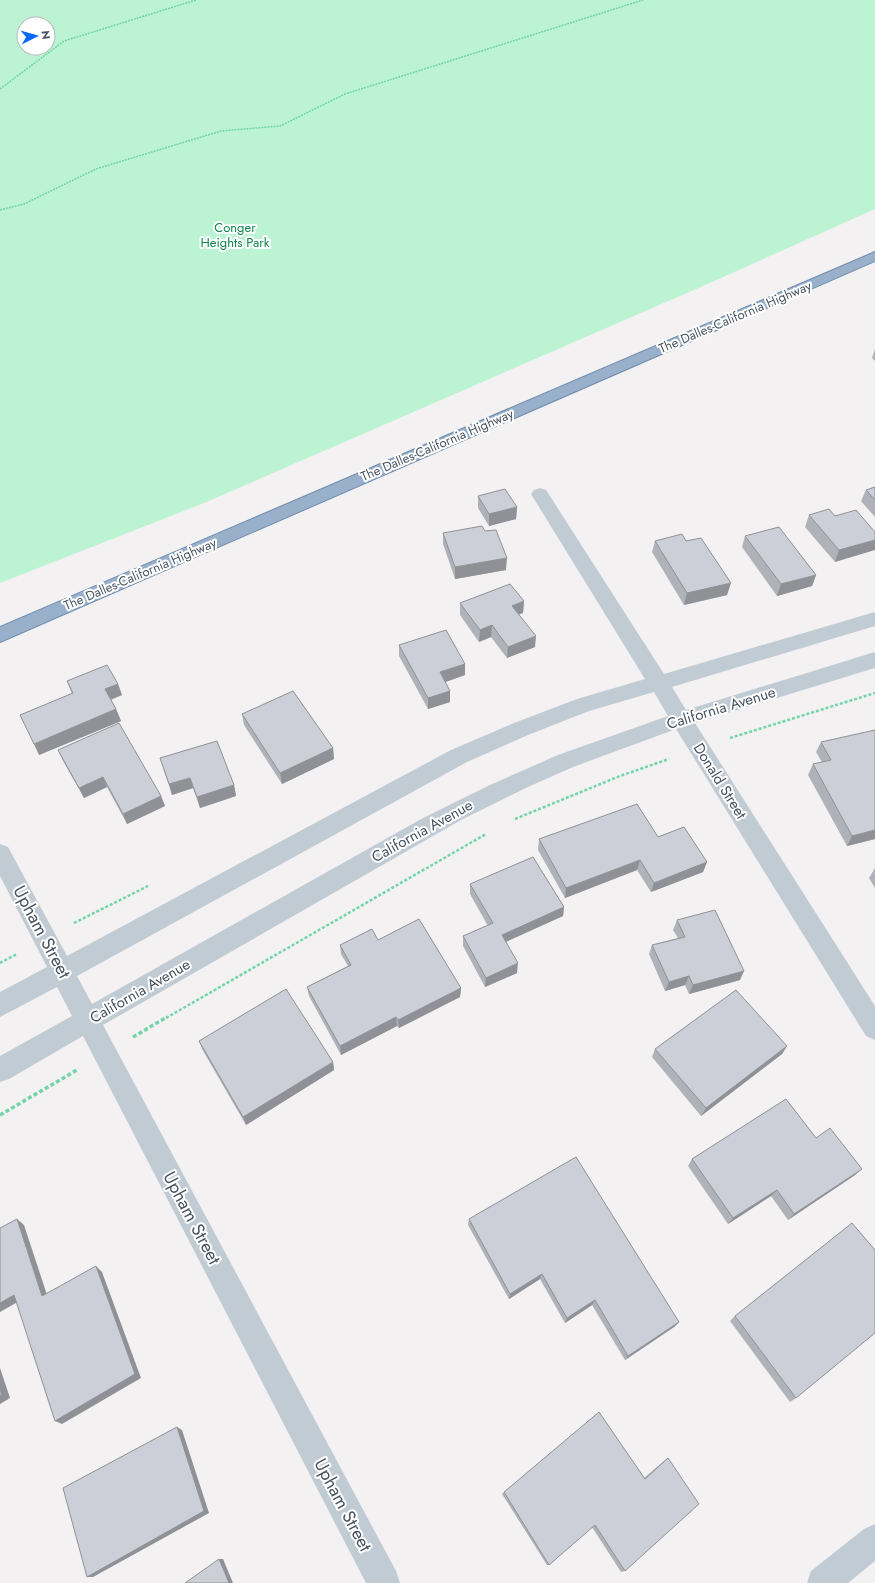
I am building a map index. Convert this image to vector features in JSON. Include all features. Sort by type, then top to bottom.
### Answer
[{"type":"highway","name":"The Dalles-California Highway","points":[[0,635],[875,256]]},
{"type":"street","name":"Donald Street","points":[[540,494],[875,1028]]},
{"type":"street","points":[[0,1005],[459,756],[521,729],[584,705],[875,619]]},
{"type":"street","name":"California Avenue","points":[[0,1070],[490,794],[549,767],[612,743],[875,660]]},
{"type":"street","name":"Upham Street","points":[[0,854],[89,1020],[384,1583]]},
{"type":"street","points":[[824,1583],[875,1540]]},
{"type":"path","points":[[0,89],[64,41],[196,0]]},
{"type":"path","points":[[0,210],[24,204],[96,169],[221,131],[280,126],[345,94],[644,0]]},
{"type":"path","points":[[514,820],[620,776],[699,749],[875,693]]},
{"type":"path","points":[[0,1115],[486,834]]},
{"type":"green space","name":"Conger Heights Park","points":[[0,0],[875,0],[875,209],[703,286],[204,503],[0,583]]},
{"type":"building","points":[[875,487],[875,500],[866,490]]},
{"type":"building","points":[[505,489],[517,507],[489,514],[478,496]]},
{"type":"building","points":[[829,509],[835,516],[856,510],[875,532],[875,540],[839,550],[809,515]]},
{"type":"building","points":[[482,526],[485,531],[496,530],[507,558],[455,567],[443,533]]},
{"type":"building","points":[[779,527],[816,575],[781,584],[745,536]]},
{"type":"building","points":[[682,534],[686,541],[701,538],[731,583],[687,593],[655,541]]},
{"type":"building","points":[[510,584],[524,601],[512,606],[536,636],[508,647],[492,625],[480,630],[460,603]]},
{"type":"building","points":[[446,630],[465,664],[440,672],[450,691],[428,698],[399,645]]},
{"type":"building","points":[[107,665],[118,684],[105,689],[116,709],[34,744],[20,715],[73,693],[67,681]]},
{"type":"building","points":[[293,691],[333,748],[280,773],[242,714]]},
{"type":"building","points":[[119,723],[161,796],[123,814],[103,777],[79,788],[58,750]]},
{"type":"building","points":[[875,730],[875,830],[852,836],[813,764],[831,760],[821,742]]},
{"type":"building","points":[[217,741],[234,785],[197,797],[190,778],[169,784],[160,758]]},
{"type":"building","points":[[637,804],[658,837],[684,827],[707,862],[654,883],[640,860],[566,888],[539,839]]},
{"type":"building","points":[[533,857],[564,907],[502,935],[518,963],[486,978],[463,936],[493,923],[470,884]]},
{"type":"building","points":[[715,910],[744,971],[693,985],[689,976],[669,982],[652,945],[685,937],[677,920]]},
{"type":"building","points":[[419,919],[461,988],[398,1020],[396,1017],[340,1046],[307,987],[351,965],[340,945],[372,929],[378,940]]},
{"type":"building","points":[[286,989],[333,1062],[243,1117],[199,1041]]},
{"type":"building","points":[[736,990],[787,1046],[706,1108],[655,1049]]},
{"type":"building","points":[[786,1099],[816,1138],[830,1128],[862,1169],[794,1214],[777,1190],[733,1218],[692,1159]]},
{"type":"building","points":[[576,1157],[679,1322],[628,1356],[595,1300],[567,1318],[542,1274],[510,1294],[469,1219]]},
{"type":"building","points":[[17,1219],[42,1296],[96,1266],[135,1374],[55,1421],[14,1295],[0,1303],[0,1228]]},
{"type":"building","points":[[852,1223],[875,1250],[875,1333],[796,1398],[735,1316]]},
{"type":"building","points":[[599,1412],[645,1479],[668,1458],[699,1504],[625,1571],[595,1525],[549,1565],[504,1492]]},
{"type":"building","points":[[177,1427],[204,1511],[87,1577],[63,1488]]},
{"type":"building","points":[[219,1559],[229,1583],[185,1583]]}]
